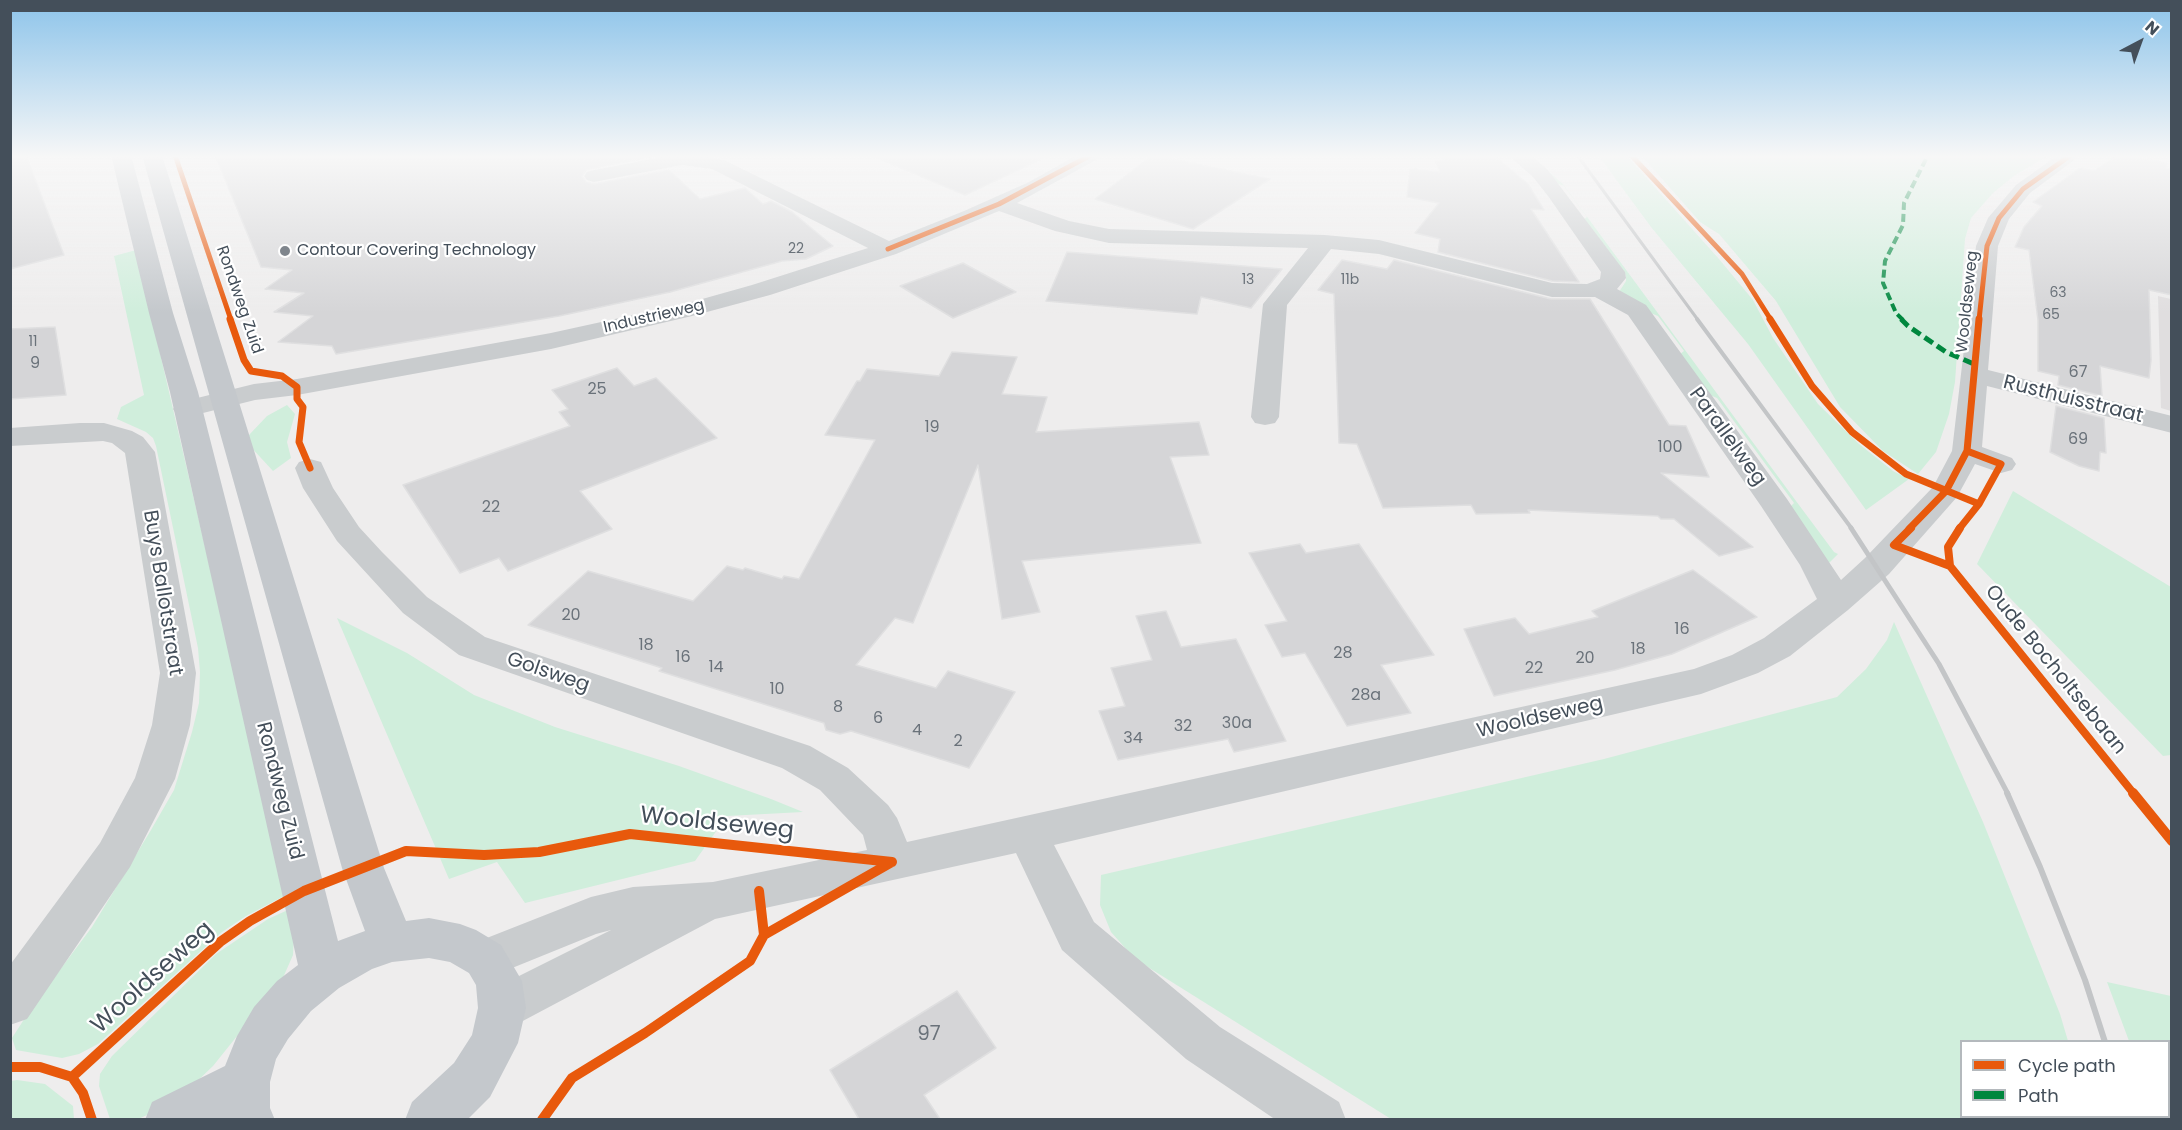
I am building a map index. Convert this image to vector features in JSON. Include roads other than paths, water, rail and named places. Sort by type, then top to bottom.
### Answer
[{"type":"main road","name":"Rondweg Zuid","points":[[135,208],[189,417],[323,973]]},
{"type":"main road","points":[[168,208],[363,868],[392,942]]},
{"type":"main road","points":[[170,1119],[248,1101],[254,1053],[271,1023],[294,996],[323,973],[357,954],[392,942],[429,938],[460,944],[485,959],[499,981],[502,1008],[494,1043],[472,1080],[436,1118]]},
{"type":"street","points":[[805,208],[888,249]]},
{"type":"street","name":"Industrieweg","points":[[189,417],[297,387],[551,341],[641,321],[761,290],[888,249],[990,208]]},
{"type":"street","points":[[1010,208],[1063,226],[1109,236],[1325,242],[1379,247],[1552,290],[1578,292],[1599,289],[1614,278],[1613,272],[1566,208]]},
{"type":"street","name":"Wooldseweg","points":[[485,959],[591,916],[633,906],[713,901],[1028,834],[1701,681],[1744,664],[1777,646],[1836,602],[1877,566],[1946,491],[1984,458],[1974,375],[1987,246],[1999,218],[2007,208]]},
{"type":"street","points":[[1265,417],[1275,304],[1325,242]]},
{"type":"street","name":"Parallelweg","points":[[1599,289],[1637,310],[1815,563],[1836,602]]},
{"type":"street","name":"Rusthuisstraat","points":[[1974,375],[2172,425]]},
{"type":"street","name":"Buys Ballotstraat","points":[[10,437],[104,432],[122,437],[140,452],[178,673],[171,725],[155,779],[116,855],[10,1004]]},
{"type":"street","name":"Golsweg","points":[[310,468],[318,488],[348,534],[370,559],[415,605],[472,646],[796,757],[834,779],[873,817],[882,830],[892,862]]},
{"type":"street","points":[[1028,834],[1078,936],[1203,1043],[1321,1119]]},
{"type":"street","name":"Wooldseweg","points":[[502,1008],[713,901]]},
{"type":"railway","points":[[1616,208],[1698,320]]},
{"type":"railway","points":[[1697,319],[1852,529]]},
{"type":"railway","points":[[1851,528],[1939,664],[2008,794]]},
{"type":"railway","points":[[2007,793],[2040,867],[2085,980],[2104,1040]]},
{"type":"place","name":"Contour Covering Technology","points":[[285,251]]}]
